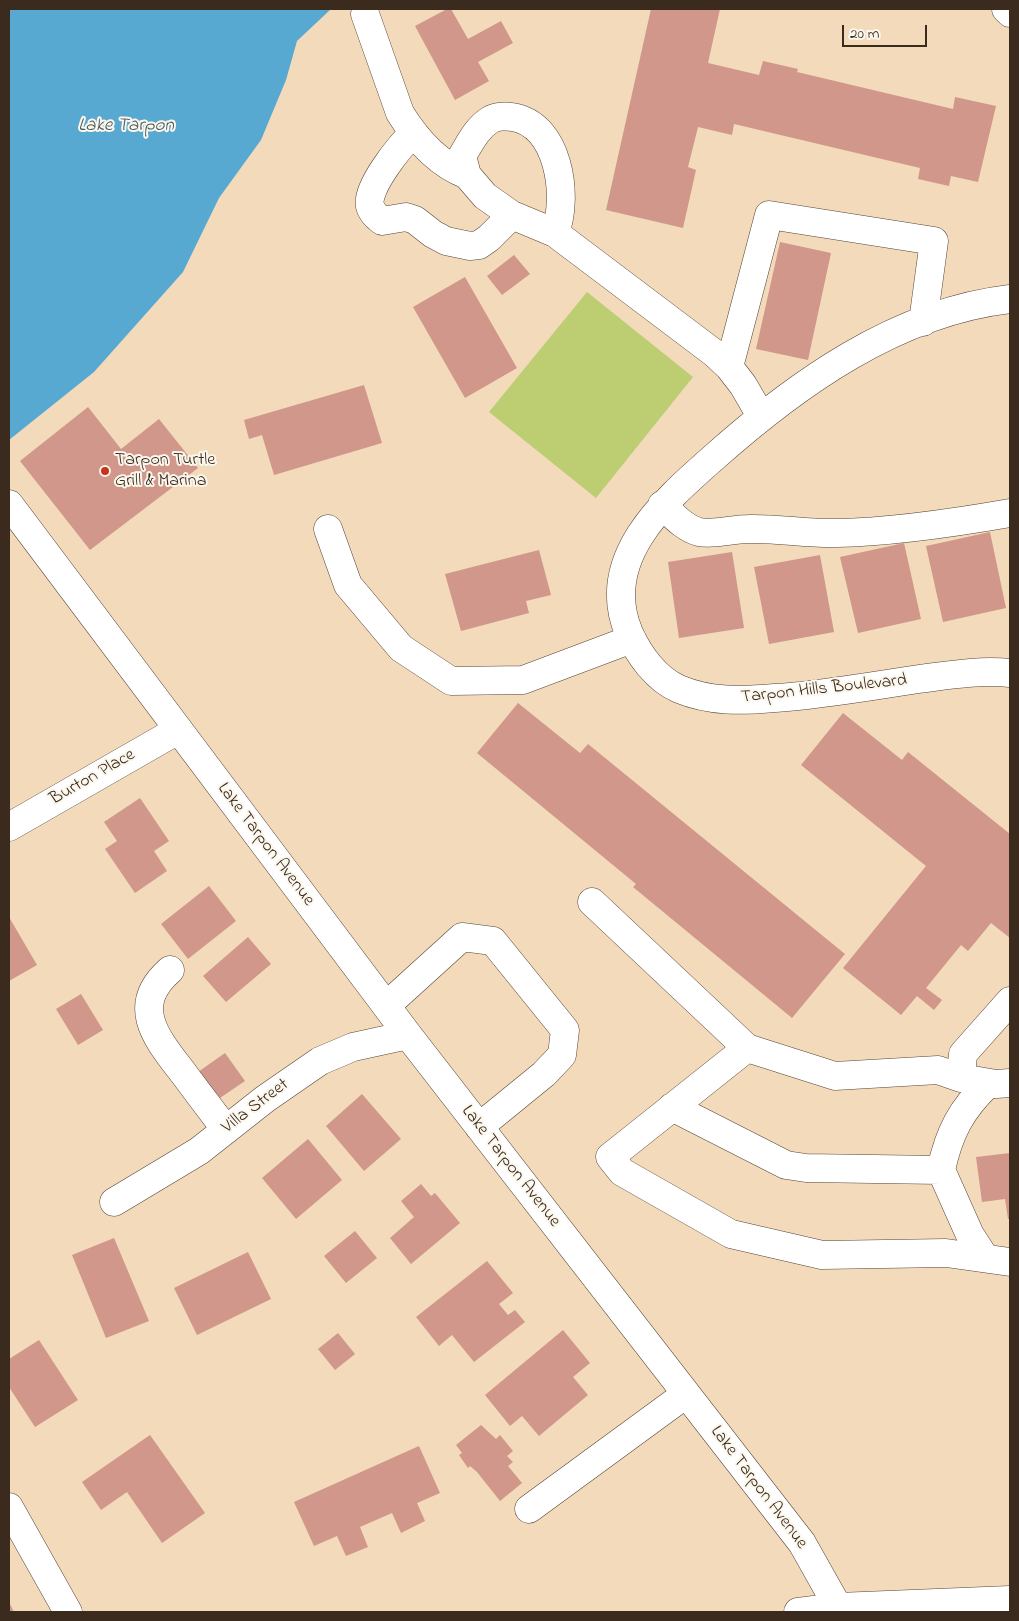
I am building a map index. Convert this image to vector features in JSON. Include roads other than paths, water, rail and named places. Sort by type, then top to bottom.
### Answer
[{"type":"street","points":[[1006,9],[1010,13]]},
{"type":"street","points":[[365,14],[400,113],[414,133],[443,162],[453,170],[467,175]]},
{"type":"street","points":[[555,233],[559,222],[560,196],[557,160],[538,128],[522,118],[506,116],[491,119],[474,135],[462,156],[467,175],[485,196],[512,215],[555,233],[702,343],[730,367],[743,384],[761,416]]},
{"type":"street","points":[[414,133],[394,153],[369,198],[374,214],[382,221],[406,217],[415,220],[446,241],[470,246],[479,245],[489,238],[512,215]]},
{"type":"street","points":[[730,367],[768,215],[934,242],[922,322]]},
{"type":"street","name":"Tarpon Hills Boulevard","points":[[1010,299],[966,307],[922,322],[849,357],[761,416],[662,505],[637,539],[625,564],[620,602],[622,618],[632,639],[650,668],[677,688],[716,700],[793,696],[971,672],[1010,674]]},
{"type":"street","name":"Lake Tarpon Avenue","points":[[9,504],[408,1035],[802,1543],[838,1607]]},
{"type":"street","points":[[662,505],[688,527],[698,532],[710,533],[748,528],[813,533],[858,532],[940,524],[1010,514]]},
{"type":"street","points":[[328,529],[348,585],[401,648],[451,681],[523,680],[632,639]]},
{"type":"street","name":"Burton Place","points":[[9,827],[178,730]]},
{"type":"street","points":[[592,902],[747,1048],[835,1076],[938,1070],[961,1078],[999,1083]]},
{"type":"street","points":[[386,1006],[462,937],[493,941],[566,1030],[562,1055],[544,1074],[479,1127]]},
{"type":"street","points":[[170,970],[160,982],[150,1000],[149,1008],[152,1027],[164,1047],[226,1130]]},
{"type":"street","points":[[961,1078],[963,1054],[1010,1001]]},
{"type":"street","name":"Villa Street","points":[[114,1202],[199,1151],[265,1099],[320,1061],[353,1047],[408,1035]]},
{"type":"street","points":[[747,1048],[610,1157],[622,1172],[731,1234],[822,1255],[946,1253],[998,1260]]},
{"type":"street","points":[[998,1260],[960,1216],[941,1170],[956,1122],[976,1095],[999,1083]]},
{"type":"street","points":[[672,1107],[786,1165],[806,1168],[941,1170]]},
{"type":"street","points":[[529,1509],[686,1394]]},
{"type":"street","points":[[9,1507],[68,1612]]},
{"type":"street","points":[[798,1612],[838,1607],[1010,1600]]},
{"type":"water","name":"Lake Tarpon","points":[[9,9],[331,9],[297,41],[286,80],[261,140],[219,198],[183,272],[94,372],[9,440]]},
{"type":"place","name":"Tarpon Turtle Grill & Marina","points":[[105,471]]}]
